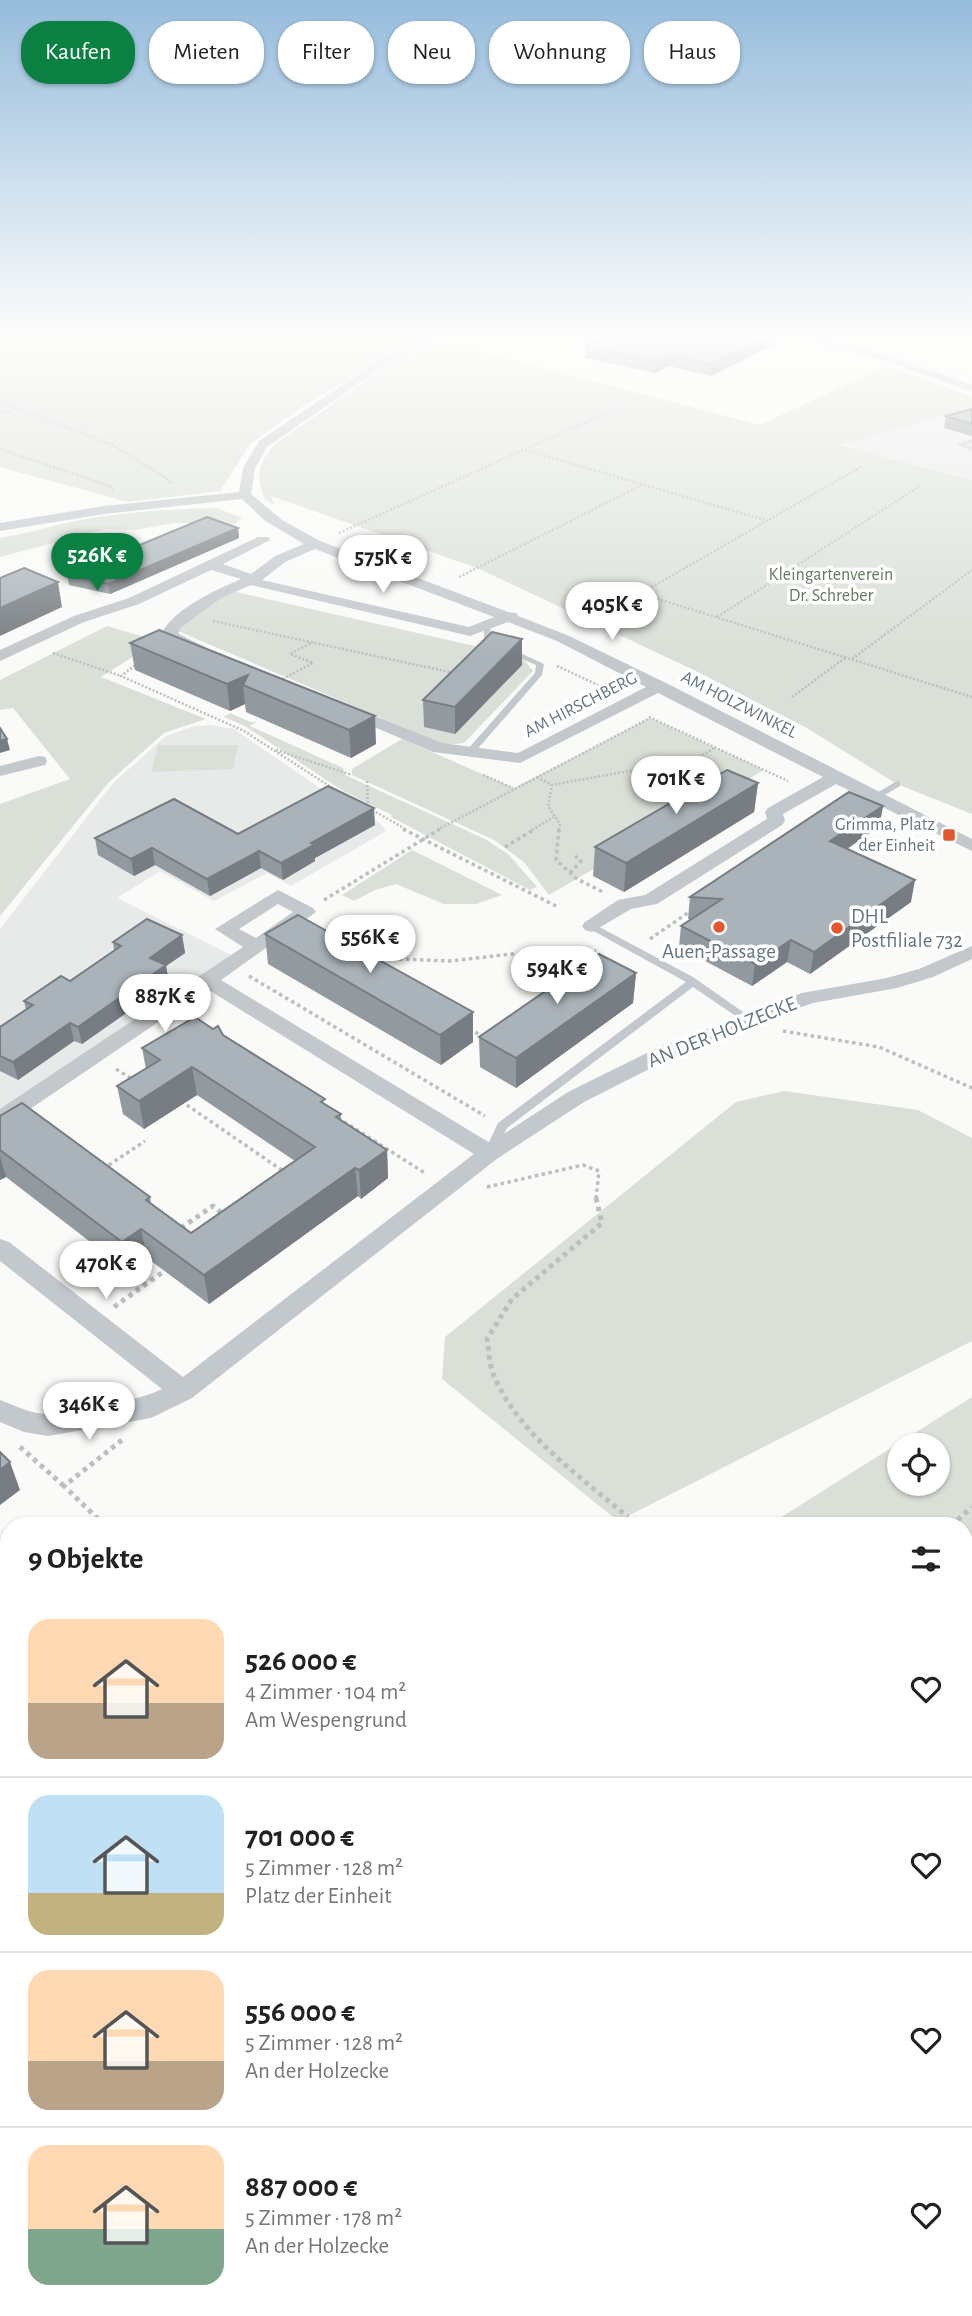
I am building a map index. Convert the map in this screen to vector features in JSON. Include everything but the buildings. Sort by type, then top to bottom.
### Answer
[{"type":"street","points":[[0,527],[104,510],[245,495],[245,475],[251,458],[265,442]]},
{"type":"street","name":"AM HOLZWINKEL","points":[[245,495],[269,519],[315,544],[562,638],[972,846]]},
{"type":"street","points":[[0,656],[79,619],[134,601],[263,540]]},
{"type":"street","points":[[208,652],[173,637],[170,631],[186,615],[216,595],[252,580],[281,559],[315,544]]},
{"type":"street","points":[[211,565],[259,584],[470,632],[511,617]]},
{"type":"street","name":"AM HIRSCHBERG","points":[[328,702],[439,748],[520,758],[660,687]]},
{"type":"street","points":[[0,771],[38,761]]},
{"type":"street","points":[[592,926],[625,904],[650,900],[776,821],[774,812],[835,777]]},
{"type":"street","points":[[0,1119],[207,980],[257,946],[306,912],[278,896],[225,929],[257,946]]},
{"type":"street","name":"AN DER HOLZECKE","points":[[0,1411],[24,1421],[48,1425],[151,1407],[183,1391],[490,1153],[576,1097],[664,1053],[747,1019],[809,997],[890,984],[926,973],[972,952]]},
{"type":"street","points":[[207,980],[490,1153]]},
{"type":"street","points":[[0,1248],[183,1391]]},
{"type":"lane","points":[[965,442],[959,444],[972,449]]},
{"type":"lane","points":[[470,752],[539,673],[540,664],[488,641],[486,628]]},
{"type":"lane","points":[[875,797],[897,784]]},
{"type":"lane","points":[[592,926],[693,982],[747,1019]]},
{"type":"lane","points":[[490,1153],[502,1126],[693,982]]},
{"type":"path","points":[[105,442],[169,479],[171,484],[161,488]]},
{"type":"path","points":[[315,544],[540,442]]},
{"type":"path","points":[[524,449],[768,521]]},
{"type":"path","points":[[0,450],[110,486],[119,496],[103,502],[104,510]]},
{"type":"path","points":[[562,638],[861,467]]},
{"type":"path","points":[[436,588],[642,484]]},
{"type":"path","points":[[717,617],[920,486]]},
{"type":"path","points":[[119,546],[145,555]]},
{"type":"path","points":[[852,660],[972,570]]},
{"type":"path","points":[[642,594],[972,697]]},
{"type":"path","points":[[186,615],[462,674]]},
{"type":"path","points":[[121,676],[173,637]]},
{"type":"path","points":[[278,681],[313,663],[290,654],[313,642]]},
{"type":"path","points":[[792,697],[846,658]]},
{"type":"path","points":[[79,660],[215,716],[342,795]]},
{"type":"path","points":[[540,664],[549,663],[628,703],[650,718],[810,791]]},
{"type":"path","points":[[306,912],[422,838],[650,718]]},
{"type":"path","points":[[536,777],[552,785],[629,771],[665,769],[688,763],[715,747]]},
{"type":"path","points":[[270,748],[352,775]]},
{"type":"path","points":[[665,769],[709,785]]},
{"type":"path","points":[[367,782],[368,807]]},
{"type":"path","points":[[552,785],[546,796],[548,806],[560,824],[556,860],[570,873],[607,894]]},
{"type":"path","points":[[360,803],[555,906]]},
{"type":"path","points":[[505,847],[554,817]]},
{"type":"path","points":[[570,873],[581,861],[575,856]]},
{"type":"path","points":[[635,949],[692,910]]},
{"type":"path","points":[[369,957],[450,961],[521,953],[606,953]]},
{"type":"path","points":[[230,964],[502,1126]]},
{"type":"path","points":[[747,1019],[765,1028],[879,1047],[972,1088]]},
{"type":"path","points":[[467,1027],[490,1040]]},
{"type":"path","points":[[96,1055],[139,1084]]},
{"type":"path","points":[[172,1106],[179,1101],[295,1178]]},
{"type":"path","points":[[333,1115],[454,1180],[485,1187],[583,1166],[599,1171],[596,1199],[602,1223],[512,1299],[487,1339],[494,1376],[520,1417],[558,1456],[628,1517]]},
{"type":"path","points":[[111,1179],[100,1171],[145,1141]]},
{"type":"path","points":[[181,1228],[213,1206],[233,1222]]},
{"type":"path","points":[[94,1321],[169,1268]]},
{"type":"path","points":[[64,1486],[129,1434]]},
{"type":"path","points":[[18,1446],[96,1517]]},
{"type":"shaded area","points":[[849,442],[972,442],[972,480],[838,445]]},
{"type":"shaded area","points":[[210,725],[234,729],[333,797],[381,824],[386,831],[291,886],[267,873],[214,901],[160,871],[117,898],[233,956],[0,1112],[0,929],[114,782],[166,736],[194,726]]},
{"type":"green space","points":[[0,442],[253,442],[220,491],[128,502],[0,467]]},
{"type":"green space","name":"Kleingartenverein Dr. Schreber","points":[[278,442],[849,442],[839,445],[972,480],[972,814],[897,784],[805,727],[698,672],[477,568],[271,496],[275,506],[264,498],[259,476],[262,464]]},
{"type":"green space","points":[[217,508],[242,518],[235,524],[175,523],[135,530],[106,529],[0,557],[0,538],[66,523],[127,513]]},
{"type":"green space","points":[[232,591],[510,654],[525,661],[533,671],[464,743],[445,745],[178,631],[180,625],[215,599]]},
{"type":"green space","points":[[107,626],[158,641],[101,677],[206,719],[164,733],[108,783],[0,916],[0,804],[70,779],[13,708],[0,710],[0,680]]},
{"type":"green space","points":[[230,713],[250,722],[257,722],[250,726],[343,768],[345,775],[485,839],[508,854],[537,887],[530,890],[343,791],[245,726],[224,717]]},
{"type":"green space","points":[[650,718],[764,770],[549,895],[524,862],[494,840],[352,775],[352,769],[402,739],[514,788]]},
{"type":"green space","points":[[158,745],[238,745],[233,769],[151,772]]},
{"type":"green space","points":[[412,850],[502,895],[476,904],[444,904],[396,884],[375,890],[354,901],[342,895]]},
{"type":"green space","points":[[784,1091],[918,1110],[972,1138],[972,1341],[626,1517],[613,1517],[442,1379],[445,1337],[736,1102]]},
{"type":"green space","points":[[972,1397],[972,1517],[781,1517],[887,1450],[887,1496],[950,1496],[950,1433],[915,1433]]},
{"type":"place","name":"Grimma, Platz der Einheit","points":[[949,835]]},
{"type":"place","name":"Auen-Passage","points":[[719,927]]},
{"type":"place","name":"DHL Postfiliale 732","points":[[837,928]]}]
